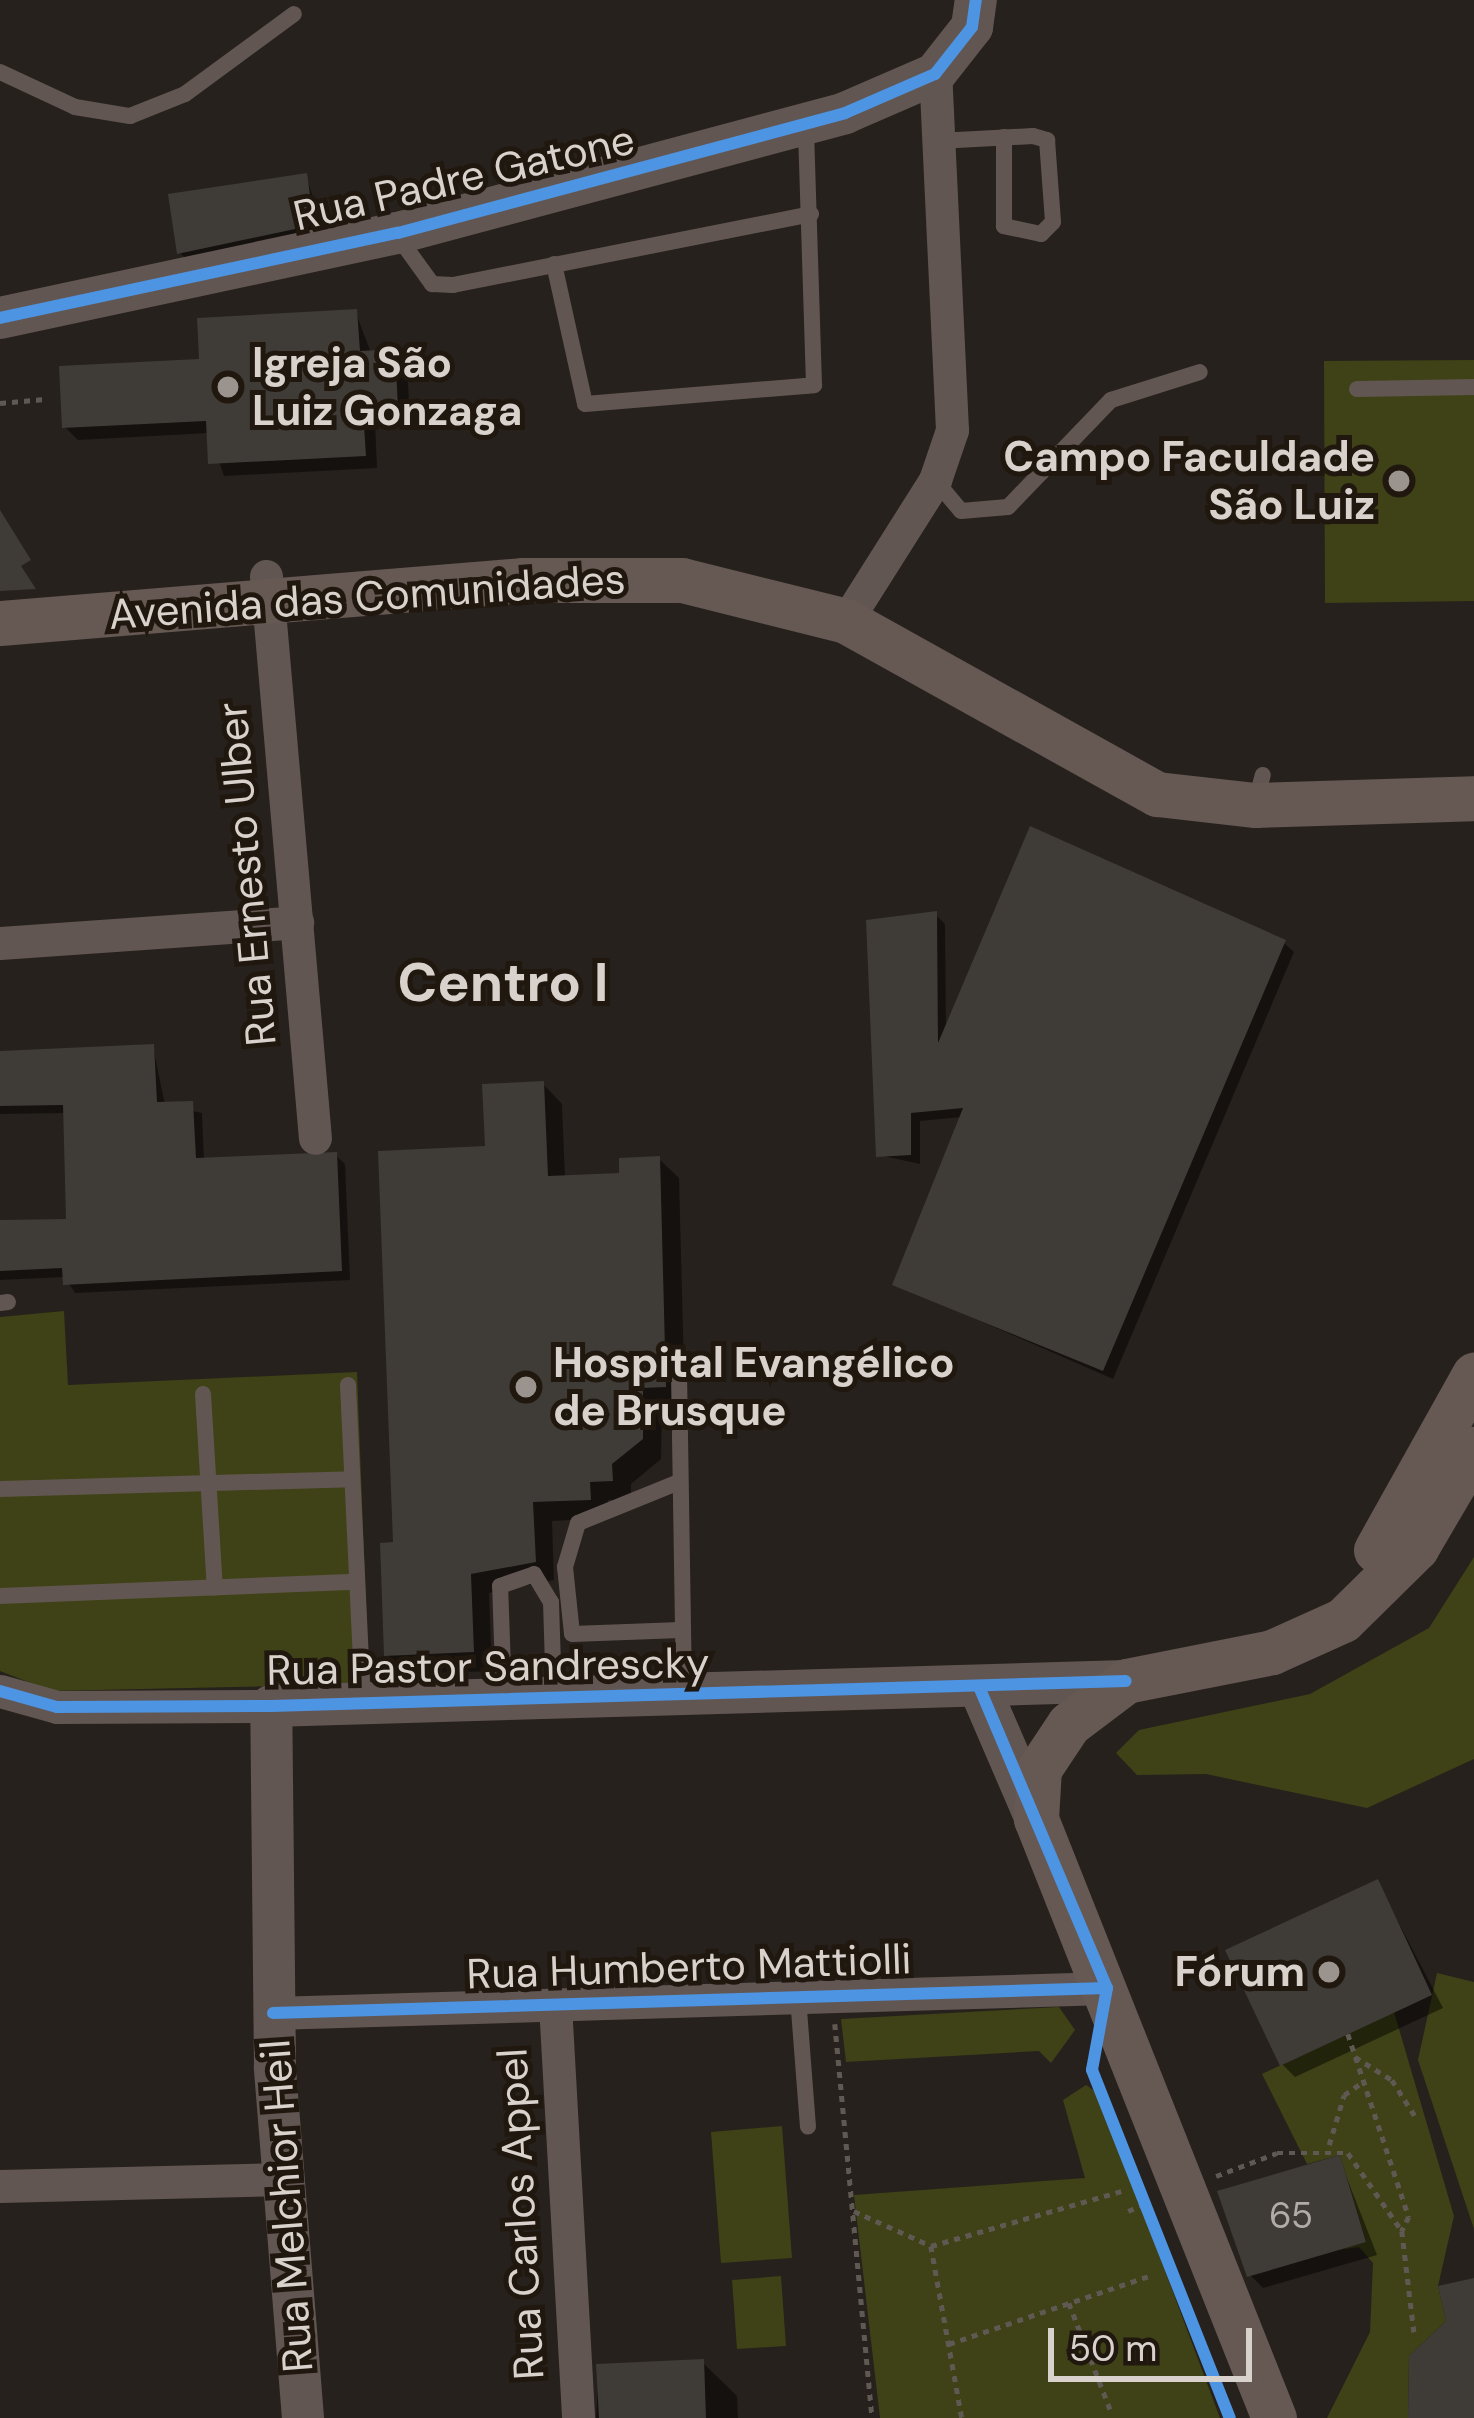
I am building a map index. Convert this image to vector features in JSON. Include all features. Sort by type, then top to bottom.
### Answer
[{"type":"main road","name":"Avenida das Comunidades","points":[[17,610],[524,566],[684,568],[853,610],[1120,782],[1259,790],[1409,786],[1474,798]]},
{"type":"main road","name":"Avenida das Comunidades","points":[[1409,786],[1474,769]]},
{"type":"main road","points":[[1214,1666],[1322,1603],[1373,1554],[1474,1375]]},
{"type":"main road","points":[[1276,2416],[1166,2196],[1107,1988],[1036,1819],[1052,1745],[1126,1681],[1214,1666],[1313,1637],[1367,1601],[1416,1548],[1474,1450]]},
{"type":"street","points":[[853,610],[935,480],[952,430],[934,74],[972,27],[976,0]]},
{"type":"street","name":"Rua Padre Gatone","points":[[0,318],[396,233],[806,124],[934,74]]},
{"type":"street","name":"Rua Ernesto Ulber","points":[[267,589],[315,1138]]},
{"type":"street","points":[[0,943],[297,922]]},
{"type":"street","name":"Rua Pastor Sandrescky","points":[[0,1691],[58,1707],[271,1706],[980,1689],[1126,1681]]},
{"type":"street","points":[[980,1689],[1036,1819]]},
{"type":"street","name":"Rua Melchior Heil","points":[[271,1706],[273,2013],[303,2418]]},
{"type":"street","name":"Rua Humberto Mattiolli","points":[[273,2013],[1107,1988]]},
{"type":"street","name":"Rua Carlos Appel","points":[[555,2004],[578,2418]]},
{"type":"street","points":[[0,2186],[283,2179]]},
{"type":"lane","points":[[0,72],[74,107],[130,116],[221,71],[293,14]]},
{"type":"lane","points":[[554,264],[585,404],[802,391],[819,369],[806,124]]},
{"type":"lane","points":[[938,140],[1004,137],[1033,136],[1052,149],[1052,223],[1041,234],[1004,226],[1004,137]]},
{"type":"lane","points":[[396,233],[432,284],[811,214]]},
{"type":"lane","points":[[935,480],[961,511],[1008,507],[1111,400],[1200,372]]},
{"type":"lane","points":[[1357,389],[1474,387]]},
{"type":"lane","points":[[680,1372],[684,1695]]},
{"type":"lane","points":[[348,1385],[363,1704]]},
{"type":"lane","points":[[203,1394],[215,1588]]},
{"type":"lane","points":[[0,1490],[352,1479]]},
{"type":"lane","points":[[679,1482],[578,1523],[565,1567],[572,1634],[681,1630]]},
{"type":"lane","points":[[504,1699],[500,1586],[534,1574],[551,1602],[554,1698]]},
{"type":"lane","points":[[0,1596],[356,1582]]},
{"type":"lane","points":[[798,1997],[808,2127]]},
{"type":"path","points":[[0,403],[45,398]]},
{"type":"path","points":[[832,1996],[872,2418]]},
{"type":"path","points":[[1348,2034],[1408,2217],[1402,2231]]},
{"type":"path","points":[[1355,2057],[1392,2080],[1417,2119]]},
{"type":"path","points":[[1329,2145],[1344,2095],[1364,2081]]},
{"type":"path","points":[[1128,2211],[1329,2145]]},
{"type":"path","points":[[1329,2145],[1380,2190],[1402,2231],[1414,2332]]},
{"type":"path","points":[[1137,2181],[1166,2196]]},
{"type":"path","points":[[853,2211],[931,2246],[1121,2192]]},
{"type":"path","points":[[1154,2225],[1166,2196]]},
{"type":"path","points":[[931,2246],[962,2418]]},
{"type":"path","points":[[949,2344],[1152,2275]]},
{"type":"path","points":[[1069,2303],[1112,2414]]},
{"type":"green space","name":"Campo Faculdade São Luiz","points":[[1474,360],[1474,601],[1325,603],[1324,361]]},
{"type":"green space","points":[[64,1311],[68,1385],[357,1372],[369,1684],[51,1691],[0,1671],[0,1317]]},
{"type":"green space","points":[[1474,1557],[1474,1759],[1367,1808],[1206,1774],[1137,1775],[1116,1753],[1139,1730],[1310,1694],[1429,1628]]},
{"type":"green space","points":[[1437,1973],[1474,1982],[1474,2229],[1418,2060]]},
{"type":"green space","points":[[1059,2007],[1075,2030],[1051,2063],[1039,2051],[846,2062],[841,2019]]},
{"type":"green space","points":[[1394,2012],[1454,2216],[1438,2286],[1446,2321],[1409,2356],[1408,2418],[1327,2418],[1370,2332],[1373,2263],[1359,2247],[1338,2250],[1366,2241],[1340,2155],[1307,2164],[1262,2074]]},
{"type":"green space","points":[[1086,2085],[1099,2094],[1220,2418],[880,2418],[854,2195],[1085,2178],[1063,2100]]},
{"type":"green space","points":[[782,2126],[792,2258],[721,2263],[711,2132]]},
{"type":"green space","points":[[781,2276],[786,2346],[737,2349],[732,2280]]},
{"type":"building","points":[[307,173],[314,225],[177,254],[168,194]]},
{"type":"building","name":"Igreja São Luiz Gonzaga","points":[[357,309],[360,351],[395,349],[398,408],[363,410],[366,456],[208,464],[206,421],[62,428],[59,366],[199,359],[197,318]]},
{"type":"building","points":[[0,510],[31,560],[21,566],[36,589],[0,591]]},
{"type":"building","points":[[1030,826],[1286,940],[1103,1371],[892,1285],[963,1108],[911,1113],[911,1155],[876,1157],[866,920],[937,911],[938,1043]]},
{"type":"building","points":[[154,1044],[157,1102],[193,1101],[196,1158],[337,1152],[342,1271],[63,1285],[62,1268],[0,1271],[0,1220],[66,1219],[63,1105],[0,1106],[0,1051]]},
{"type":"building","name":"Hospital Evangélico de Brusque","points":[[544,1081],[548,1176],[619,1173],[619,1158],[660,1156],[666,1387],[643,1388],[643,1439],[612,1464],[613,1481],[590,1482],[591,1500],[533,1502],[536,1562],[471,1574],[474,1652],[384,1656],[380,1543],[393,1542],[378,1151],[485,1146],[482,1084]]},
{"type":"building","name":"Fórum","points":[[1378,1879],[1432,1995],[1280,2066],[1225,1950]]},
{"type":"building","points":[[1340,2155],[1366,2242],[1247,2277],[1217,2191]]},
{"type":"building","points":[[1474,2278],[1474,2418],[1408,2418],[1409,2356],[1446,2321],[1438,2286]]},
{"type":"building","points":[[704,2359],[706,2418],[599,2418],[596,2364]]},
{"type":"cycle path","points":[[0,318],[398,233],[845,113],[935,74],[972,27],[976,0]]},
{"type":"cycle path","points":[[0,1691],[57,1707],[271,1706],[1126,1681]]},
{"type":"cycle path","points":[[980,1689],[1107,1988]]},
{"type":"cycle path","points":[[1107,1988],[1092,2070],[1230,2418]]},
{"type":"cycle path","points":[[273,2013],[1107,1988]]},
{"type":"place","name":"Igreja São Luiz Gonzaga","points":[[228,387]]},
{"type":"place","name":"Campo Faculdade São Luiz","points":[[1399,481]]},
{"type":"place","name":"Hospital Evangélico de Brusque","points":[[526,1387]]},
{"type":"place","name":"Fórum","points":[[1329,1972]]},
{"type":"district","name":"Centro I","points":[[503,983]]}]
